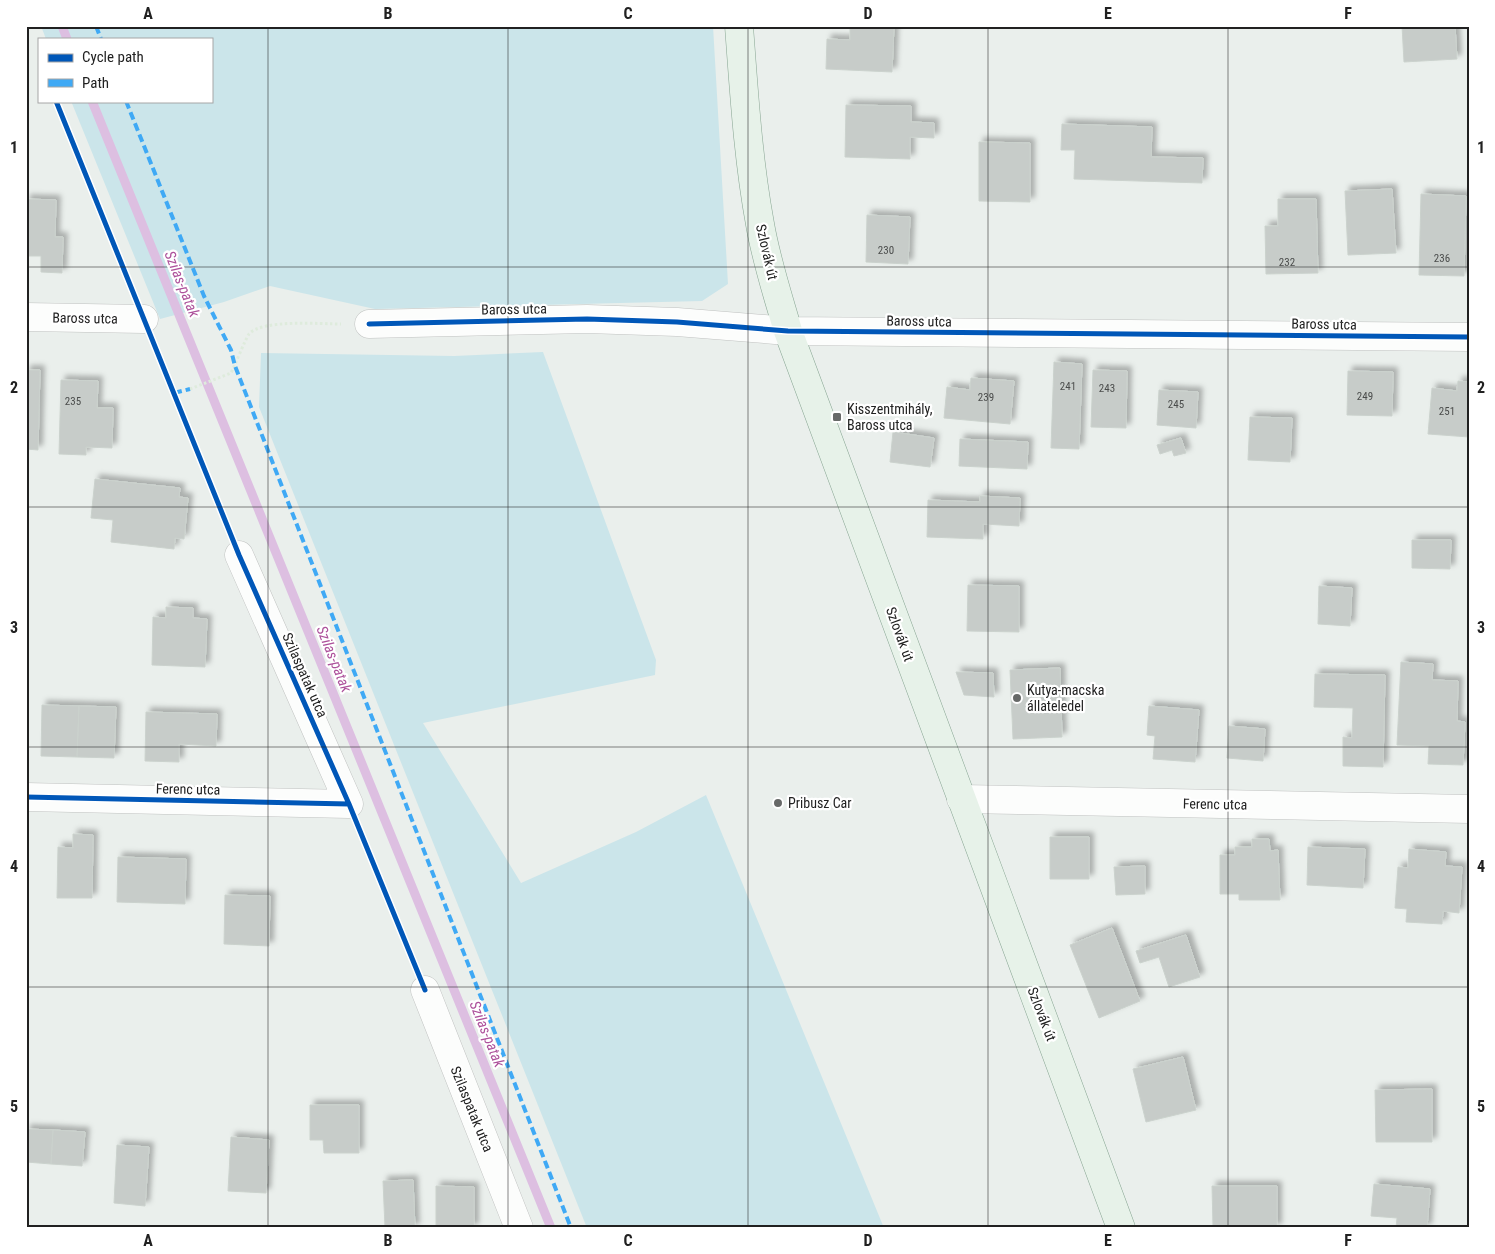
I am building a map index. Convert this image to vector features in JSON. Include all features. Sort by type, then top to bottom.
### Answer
[{"type":"main road","name":"Szlovák út","points":[[739,26],[750,148],[760,224],[772,278],[788,331],[1121,1228]]},
{"type":"street","name":"Baross utca","points":[[26,317],[144,320]]},
{"type":"street","name":"Baross utca","points":[[369,324],[587,319],[677,322],[788,331],[1469,337]]},
{"type":"street","name":"Szilaspatak utca","points":[[239,555],[349,804]]},
{"type":"street","name":"Ferenc utca","points":[[26,797],[349,804]]},
{"type":"street","name":"Ferenc utca","points":[[961,799],[1469,809]]},
{"type":"street","name":"Szilaspatak utca","points":[[425,990],[519,1228]]},
{"type":"path","points":[[190,389],[231,373],[250,334],[265,327],[289,324],[369,324]]},
{"type":"shaded area","points":[[41,26],[713,26],[728,284],[702,301],[375,309],[270,286],[224,302],[160,319],[71,102],[212,102],[212,38],[46,38]]},
{"type":"shaded area","points":[[543,352],[656,660],[655,675],[423,723],[521,883],[636,832],[706,795],[884,1228],[587,1228],[259,407],[261,353],[454,356]]},
{"type":"building","points":[[850,26],[894,26],[892,72],[826,69],[827,39],[850,40]]},
{"type":"building","points":[[1402,26],[1455,26],[1457,59],[1404,62]]},
{"type":"building","points":[[846,105],[911,106],[911,122],[934,123],[934,138],[910,137],[910,159],[845,157]]},
{"type":"building","points":[[1062,124],[1152,127],[1151,157],[1203,158],[1202,183],[1074,179],[1075,150],[1061,150]]},
{"type":"building","points":[[979,142],[1030,143],[1030,202],[979,201]]},
{"type":"building","points":[[1392,189],[1396,253],[1348,255],[1345,191]]},
{"type":"building","points":[[1421,194],[1466,196],[1464,276],[1419,275]]},
{"type":"building","points":[[26,199],[56,200],[55,237],[63,237],[62,273],[41,272],[41,256],[26,256]]},
{"type":"building","points":[[1278,199],[1316,199],[1318,273],[1266,274],[1265,226],[1278,226]]},
{"type":"building","points":[[867,215],[910,217],[908,264],[866,262]]},
{"type":"building","points":[[1054,362],[1082,364],[1079,449],[1051,448]]},
{"type":"building","points":[[26,370],[40,370],[38,450],[26,449]]},
{"type":"building","points":[[1093,370],[1127,371],[1126,428],[1091,427]]},
{"type":"building","points":[[1348,371],[1393,372],[1392,416],[1347,415]]},
{"type":"building","points":[[971,378],[1014,381],[1010,424],[944,418],[947,387],[970,390]]},
{"type":"building","points":[[61,380],[98,381],[97,408],[113,408],[112,448],[86,447],[86,455],[59,454]]},
{"type":"building","points":[[1458,381],[1469,382],[1469,437],[1428,434],[1432,388],[1457,391]]},
{"type":"building","points":[[1159,390],[1198,392],[1196,428],[1157,425]]},
{"type":"building","points":[[1250,417],[1292,418],[1290,462],[1248,460]]},
{"type":"building","points":[[893,432],[934,438],[930,467],[890,462]]},
{"type":"building","points":[[1181,438],[1186,453],[1174,456],[1172,450],[1160,454],[1157,445]]},
{"type":"building","points":[[960,439],[1028,442],[1027,469],[959,466]]},
{"type":"building","points":[[95,479],[180,488],[179,497],[188,498],[184,539],[175,538],[174,549],[111,542],[113,520],[91,518]]},
{"type":"building","points":[[980,496],[1020,498],[1019,526],[983,524],[983,539],[927,537],[928,500],[980,502]]},
{"type":"building","points":[[1412,540],[1451,540],[1450,569],[1412,568]]},
{"type":"building","points":[[968,585],[1019,586],[1019,632],[967,631]]},
{"type":"building","points":[[1319,586],[1352,588],[1350,626],[1318,624]]},
{"type":"building","points":[[166,607],[193,608],[193,618],[207,619],[205,667],[152,665],[153,617],[166,618]]},
{"type":"building","points":[[1401,662],[1433,664],[1432,680],[1458,681],[1457,721],[1465,722],[1463,765],[1428,764],[1429,746],[1397,745]]},
{"type":"building","points":[[1060,668],[1062,737],[1013,739],[1010,670]]},
{"type":"building","points":[[956,672],[993,673],[994,697],[964,695]]},
{"type":"building","points":[[1315,674],[1385,675],[1383,767],[1343,766],[1343,737],[1352,738],[1353,708],[1314,707]]},
{"type":"building","points":[[42,705],[79,706],[77,757],[41,756]]},
{"type":"building","points":[[79,706],[116,707],[114,758],[77,757]]},
{"type":"building","points":[[1149,706],[1199,710],[1195,762],[1153,759],[1155,736],[1147,735]]},
{"type":"building","points":[[146,712],[217,714],[216,746],[179,744],[179,762],[145,761]]},
{"type":"building","points":[[1229,726],[1265,729],[1263,761],[1227,758]]},
{"type":"building","points":[[73,834],[93,835],[92,898],[57,898],[58,847],[73,848]]},
{"type":"building","points":[[1050,837],[1089,837],[1089,879],[1050,879]]},
{"type":"building","points":[[1252,839],[1269,839],[1270,851],[1278,850],[1280,900],[1239,900],[1239,894],[1220,894],[1220,855],[1235,855],[1235,847],[1252,847]]},
{"type":"building","points":[[1308,847],[1365,849],[1363,888],[1307,885]]},
{"type":"building","points":[[1409,849],[1446,852],[1445,866],[1462,867],[1459,913],[1443,911],[1442,924],[1406,922],[1407,909],[1395,908],[1398,867],[1408,868]]},
{"type":"building","points":[[118,857],[186,859],[185,904],[117,902]]},
{"type":"building","points":[[1145,866],[1145,894],[1116,895],[1114,867]]},
{"type":"building","points":[[225,895],[270,896],[269,946],[224,944]]},
{"type":"building","points":[[1112,928],[1140,1001],[1099,1018],[1070,945]]},
{"type":"building","points":[[1186,935],[1200,977],[1169,987],[1159,957],[1140,963],[1136,951]]},
{"type":"building","points":[[1183,1057],[1196,1110],[1146,1122],[1133,1069]]},
{"type":"building","points":[[1432,1089],[1432,1142],[1376,1142],[1375,1090]]},
{"type":"building","points":[[310,1105],[359,1105],[359,1153],[324,1153],[323,1140],[310,1140]]},
{"type":"building","points":[[26,1129],[53,1130],[51,1164],[26,1162]]},
{"type":"building","points":[[53,1130],[85,1132],[82,1166],[51,1164]]},
{"type":"building","points":[[231,1137],[269,1140],[266,1193],[228,1191]]},
{"type":"building","points":[[117,1145],[149,1147],[145,1206],[114,1203]]},
{"type":"building","points":[[413,1180],[415,1228],[385,1228],[383,1181]]},
{"type":"building","points":[[1374,1184],[1430,1189],[1427,1228],[1396,1228],[1397,1218],[1371,1216]]},
{"type":"building","points":[[436,1186],[474,1187],[474,1228],[436,1228]]},
{"type":"building","points":[[1212,1186],[1277,1186],[1277,1228],[1213,1228]]},
{"type":"waterway","name":"Szilas-patak","points":[[62,26],[67,38]]},
{"type":"waterway","name":"Szilas-patak","points":[[92,102],[551,1228]]},
{"type":"marked path","points":[[96,26],[101,38]]},
{"type":"marked path","points":[[126,102],[204,296],[231,350],[235,366],[571,1228]]},
{"type":"marked path","points":[[174,393],[190,389]]},
{"type":"cycle path","points":[[56,102],[239,555],[349,804],[425,990]]},
{"type":"cycle path","points":[[369,324],[587,319],[677,322],[788,331],[1469,337]]},
{"type":"cycle path","points":[[26,797],[349,804]]},
{"type":"place","name":"Kisszentmihály, Baross utca","points":[[837,417]]},
{"type":"place","name":"Kutya-macska állateledel","points":[[1017,698]]},
{"type":"place","name":"Pribusz Car","points":[[778,803]]}]
